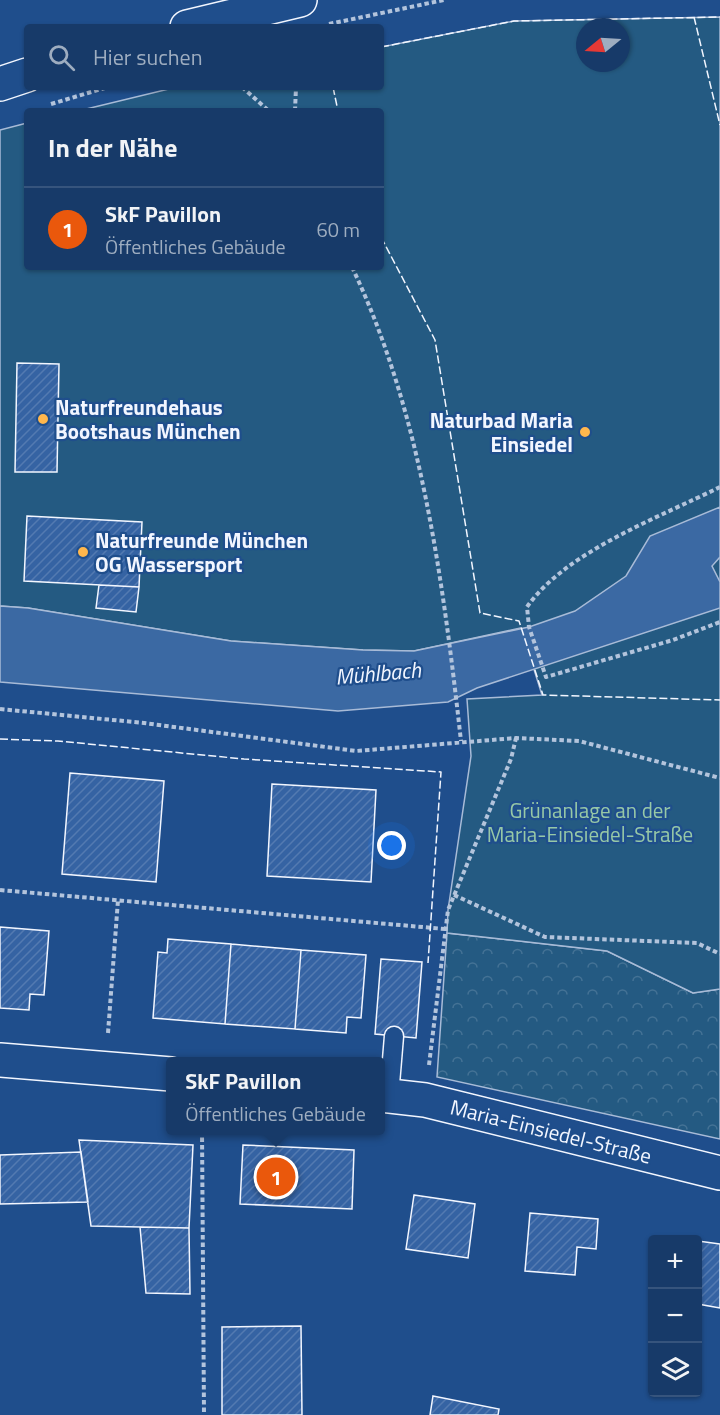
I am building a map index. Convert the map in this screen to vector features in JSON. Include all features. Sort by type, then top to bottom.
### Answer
[{"type":"street","points":[[200,24],[300,0]]},
{"type":"street","points":[[0,84],[24,76]]},
{"type":"street","points":[[0,1060],[166,1074]]},
{"type":"street","name":"Maria-Einsiedel-Straße","points":[[385,1096],[424,1100],[720,1173]]},
{"type":"lane","points":[[385,1096],[394,1036]]},
{"type":"path","points":[[330,24],[444,0]]},
{"type":"path","points":[[48,105],[98,90]]},
{"type":"path","points":[[245,90],[265,108]]},
{"type":"path","points":[[295,108],[296,90]]},
{"type":"path","points":[[353,270],[405,409],[448,625],[461,741]]},
{"type":"path","points":[[720,487],[579,557],[538,590],[526,607],[529,627],[546,677],[674,640],[720,622]]},
{"type":"path","points":[[0,709],[144,723],[356,751],[516,738],[579,741],[720,778]]},
{"type":"path","points":[[424,1100],[448,910],[511,759],[516,738]]},
{"type":"path","points":[[0,890],[445,929]]},
{"type":"path","points":[[454,895],[545,938],[697,943],[720,954]]},
{"type":"path","points":[[110,1002],[118,900]]},
{"type":"path","points":[[202,1135],[204,1415]]},
{"type":"green space","name":"Grünanlage an der Maria-Einsiedel-Straße","points":[[720,17],[720,989],[693,993],[607,951],[447,933],[448,910],[471,756],[467,699],[542,695],[521,628],[414,651],[363,650],[231,641],[28,608],[0,606],[0,130],[24,124],[24,270],[384,270],[384,108],[90,108],[165,90],[384,90],[384,46],[514,21],[576,20],[576,72],[630,72],[630,19]]},
{"type":"green space","points":[[447,933],[607,951],[693,993],[720,989],[720,1139],[437,1077]]},
{"type":"water","name":"Mühlbach","points":[[720,507],[720,557],[712,566],[720,582],[720,608],[477,688],[448,702],[338,711],[0,682],[0,606],[28,608],[231,641],[414,651],[529,627],[575,611],[626,576],[650,536]]},
{"type":"building","points":[[17,363],[59,364],[57,472],[15,472]]},
{"type":"building","name":"Naturfreunde München OG Wassersport","points":[[27,516],[142,522],[139,587],[24,581]]},
{"type":"building","points":[[99,585],[139,587],[136,612],[96,608]]},
{"type":"building","points":[[70,773],[164,781],[156,882],[62,874]]},
{"type":"building","points":[[272,784],[376,790],[371,882],[267,876]]},
{"type":"building","points":[[0,927],[49,931],[44,995],[30,994],[29,1010],[0,1008]]},
{"type":"building","points":[[168,939],[231,944],[225,1024],[153,1018],[158,952],[167,953]]},
{"type":"building","points":[[231,944],[301,950],[295,1029],[225,1024]]},
{"type":"building","points":[[301,950],[366,955],[361,1018],[347,1017],[346,1033],[295,1029]]},
{"type":"building","points":[[381,959],[422,962],[416,1038],[375,1034]]},
{"type":"building","points":[[79,1140],[193,1145],[189,1228],[91,1226]]},
{"type":"building","points":[[243,1145],[354,1150],[352,1209],[240,1204]]},
{"type":"building","points":[[81,1152],[88,1202],[0,1204],[0,1155]]},
{"type":"building","points":[[414,1195],[475,1204],[468,1258],[406,1249]]},
{"type":"building","points":[[530,1213],[598,1219],[596,1249],[577,1247],[575,1275],[525,1271]]},
{"type":"building","points":[[140,1227],[189,1228],[190,1294],[146,1293]]},
{"type":"building","points":[[702,1242],[720,1244],[720,1308],[702,1305]]},
{"type":"building","points":[[301,1326],[302,1415],[222,1415],[222,1327]]},
{"type":"building","points":[[433,1396],[499,1409],[498,1415],[430,1415]]},
{"type":"fence","points":[[694,17],[720,125]]},
{"type":"fence","points":[[384,46],[514,21],[720,17]]},
{"type":"fence","points":[[334,90],[337,108]]},
{"type":"fence","points":[[384,243],[435,340],[480,613],[519,621],[543,695],[720,700]]},
{"type":"fence","points":[[0,739],[58,741],[244,759],[441,772],[428,963]]},
{"type":"place","name":"Naturfreundehaus Bootshaus München","points":[[43,419]]},
{"type":"place","name":"Naturbad Maria Einsiedel","points":[[585,432]]},
{"type":"place","name":"Naturfreunde München OG Wassersport","points":[[83,552]]},
{"type":"place","name":"SkF Pavillon","points":[[276,1177]]}]
